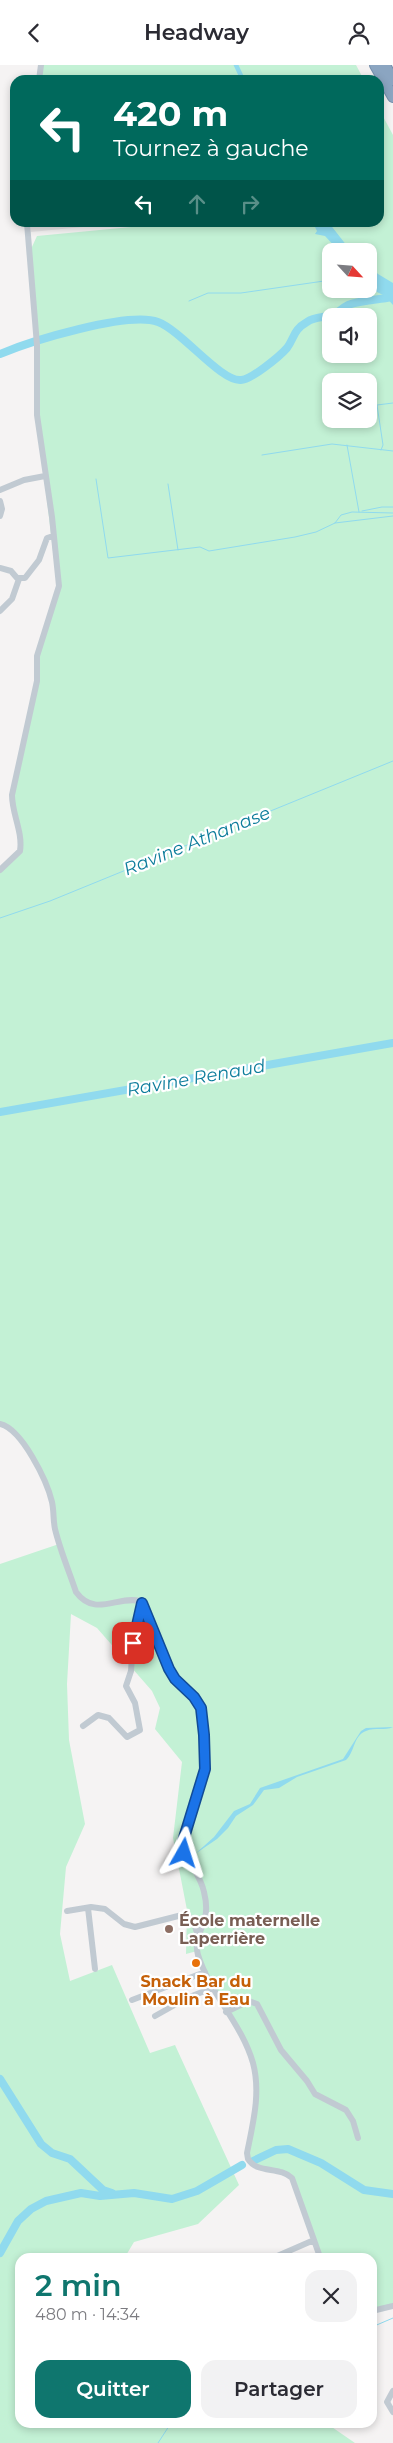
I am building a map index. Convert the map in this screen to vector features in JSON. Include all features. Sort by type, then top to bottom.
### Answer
[{"type":"highway","points":[[385,65],[393,80]]},
{"type":"highway","points":[[384,81],[393,97]]},
{"type":"street","points":[[0,870],[16,857],[20,846],[12,807],[12,795],[37,681],[38,656],[58,594],[58,577],[38,415],[37,345],[27,227]]},
{"type":"street","points":[[0,490],[24,480],[45,476]]},
{"type":"street","points":[[0,501],[2,509],[0,516]]},
{"type":"street","points":[[0,611],[12,599],[20,579],[24,578],[39,560],[47,538],[53,536]]},
{"type":"street","points":[[0,569],[12,571],[20,579]]},
{"type":"street","points":[[0,1424],[6,1425],[27,1445],[52,1500],[54,1527],[80,1597],[103,1606],[136,1600],[142,1603],[169,1669],[175,1679],[194,1697],[201,1708],[205,1769],[182,1848],[196,1869],[204,1891],[206,1913],[198,1937]]},
{"type":"street","points":[[83,1726],[98,1715],[108,1718],[127,1737],[140,1729],[135,1703],[126,1686],[131,1671],[134,1630],[142,1603]]},
{"type":"street","points":[[90,1907],[95,1969]]},
{"type":"street","points":[[67,1911],[90,1907],[105,1909],[124,1924],[134,1927],[186,1914],[193,1920],[198,1937],[198,1953],[205,1972],[212,1988],[246,2046],[253,2063],[256,2081],[256,2105],[247,2153],[248,2159],[258,2168],[283,2171],[292,2178],[319,2253]]},
{"type":"street","points":[[132,2000],[205,1972]]},
{"type":"street","points":[[155,2016],[187,1998],[212,1988]]},
{"type":"street","points":[[226,2012],[249,2001],[257,2004],[281,2050],[315,2093],[346,2110],[354,2121],[358,2138]]},
{"type":"street","points":[[284,2253],[314,2240]]},
{"type":"street","points":[[377,2310],[393,2306]]},
{"type":"street","points":[[393,2391],[387,2402],[393,2412]]},
{"type":"shaded area","points":[[30,227],[83,227],[31,232]]},
{"type":"green space","points":[[42,65],[356,65],[361,75],[41,75]]},
{"type":"green space","points":[[384,118],[393,135],[393,2306],[377,2310],[377,2253],[319,2253],[292,2178],[259,2168],[248,2159],[256,2081],[246,2046],[212,1988],[197,1951],[186,1954],[187,1910],[173,1838],[182,1762],[155,1729],[160,1708],[152,1691],[97,1628],[71,1614],[67,1684],[69,1740],[85,1824],[66,1867],[60,1934],[70,1981],[112,1965],[150,2053],[175,2045],[239,2185],[198,2224],[134,2242],[127,2253],[15,2253],[15,2428],[333,2428],[355,2443],[0,2443],[0,1564],[59,1544],[52,1500],[27,1445],[0,1424],[0,870],[20,851],[12,806],[30,718],[37,656],[58,594],[37,415],[31,249],[37,236],[131,227],[384,227]]},
{"type":"water","points":[[315,227],[332,227],[345,243],[332,243],[325,236],[315,234],[317,231]]},
{"type":"water","points":[[378,274],[393,283],[393,305],[385,296],[378,292]]},
{"type":"water","points":[[393,1727],[369,1730],[362,1733],[356,1740],[346,1760],[297,1777],[279,1788],[264,1790],[253,1805],[236,1816],[217,1839],[195,1854],[214,1837],[234,1811],[250,1804],[260,1788],[343,1759],[361,1731],[366,1728]]},
{"type":"waterway","points":[[236,65],[241,75]]},
{"type":"waterway","points":[[189,301],[208,293],[241,293],[322,281]]},
{"type":"waterway","points":[[0,354],[79,329],[103,324],[144,320],[158,322],[168,327],[223,373],[241,380],[258,372],[278,356],[287,348],[299,328],[310,320],[332,315],[353,303],[393,297]]},
{"type":"waterway","points":[[381,450],[383,445],[377,405],[393,403]]},
{"type":"waterway","points":[[262,455],[332,444],[393,451]]},
{"type":"waterway","points":[[347,445],[359,512]]},
{"type":"waterway","points":[[96,479],[108,558],[200,547],[209,551],[316,532],[335,523],[341,515],[352,512],[393,513]]},
{"type":"waterway","points":[[168,484],[178,550]]},
{"type":"waterway","points":[[362,511],[393,507]]},
{"type":"waterway","points":[[335,523],[393,516]]},
{"type":"waterway","name":"Ravine Athanase","points":[[0,918],[50,901],[393,761]]},
{"type":"waterway","name":"Ravine Renaud","points":[[0,1112],[393,1043]]},
{"type":"waterway","points":[[0,2079],[41,2144],[52,2153],[70,2159],[103,2190],[112,2193]]},
{"type":"waterway","points":[[253,2161],[276,2150],[288,2149],[321,2163],[364,2190],[393,2194]]},
{"type":"waterway","points":[[0,2253],[18,2221],[31,2209],[46,2201],[81,2193],[100,2196],[134,2193],[172,2199],[197,2191],[242,2165]]},
{"type":"waterway","points":[[377,2325],[393,2318]]},
{"type":"waterway","points":[[158,2443],[168,2428]]},
{"type":"place","name":"École maternelle Laperrière","points":[[169,1929]]},
{"type":"place","name":"Snack Bar du Moulin à Eau","points":[[196,1963]]},
{"type":"route","points":[[133,1643],[134,1630],[142,1603],[169,1669],[175,1679],[194,1697],[201,1708],[206,1762],[203,1778],[183,1841],[182,1848],[184,1853]]}]
